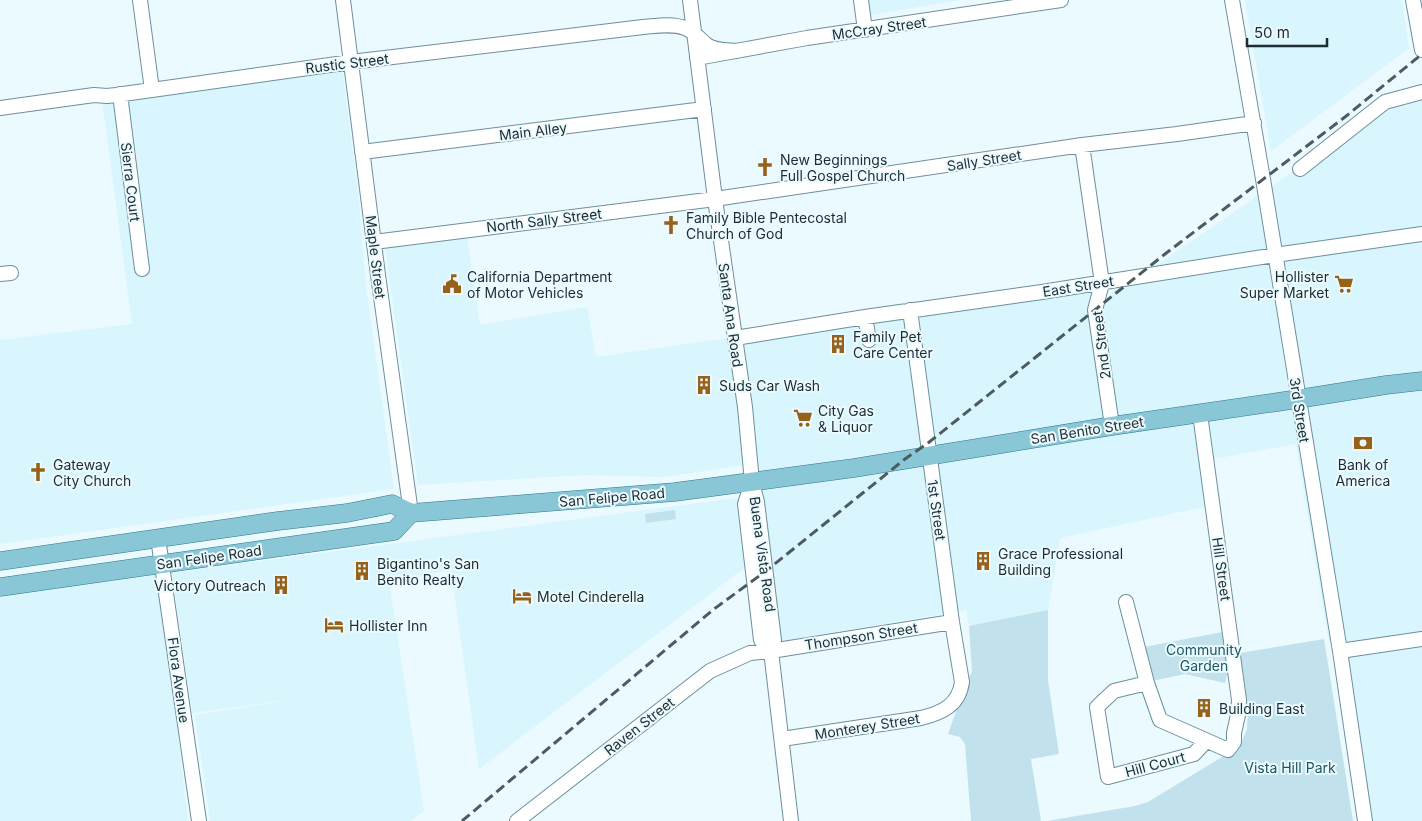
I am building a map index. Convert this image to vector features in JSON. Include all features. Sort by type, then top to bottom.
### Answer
[{"type":"main road","name":"San Benito Street","points":[[752,482],[854,468],[1112,426],[1422,381]]},
{"type":"main road","name":"San Felipe Road","points":[[0,561],[347,513],[392,504],[411,513],[668,492],[752,482]]},
{"type":"main road","name":"San Felipe Road","points":[[0,586],[394,531],[411,513]]},
{"type":"street","points":[[140,0],[152,90]]},
{"type":"street","name":"Maple Street","points":[[344,0],[362,152],[411,513]]},
{"type":"street","name":"Santa Ana Road","points":[[690,0],[715,199],[745,408],[752,482]]},
{"type":"street","points":[[861,0],[865,30]]},
{"type":"street","name":"McCray Street","points":[[697,58],[807,38],[1061,0]]},
{"type":"street","name":"3rd Street","points":[[1232,0],[1254,122],[1340,651],[1365,821]]},
{"type":"street","points":[[1413,0],[1422,50]]},
{"type":"street","name":"Rustic Street","points":[[0,108],[94,95],[108,96],[351,62],[643,27],[673,26],[684,28],[694,33]]},
{"type":"street","points":[[694,33],[706,44],[714,48],[737,51]]},
{"type":"street","points":[[1300,169],[1385,102],[1422,92]]},
{"type":"street","name":"Sierra Court","points":[[120,94],[142,269]]},
{"type":"street","name":"Main Alley","points":[[362,152],[704,109]]},
{"type":"street","name":"Sally Street","points":[[715,199],[1082,145],[1177,134],[1254,122]]},
{"type":"street","name":"2nd Street","points":[[1082,145],[1102,283],[1095,310],[1112,426]]},
{"type":"street","name":"North Sally Street","points":[[374,242],[715,199]]},
{"type":"street","name":"East Street","points":[[734,338],[1422,234]]},
{"type":"street","name":"1st Street","points":[[910,310],[952,622],[962,682],[960,690],[950,706]]},
{"type":"street","points":[[865,317],[869,340]]},
{"type":"street","name":"Hill Street","points":[[1200,414],[1239,700],[1234,742],[1228,750]]},
{"type":"street","name":"Buena Vista Road","points":[[752,482],[757,502],[774,640],[771,651],[791,821]]},
{"type":"street","name":"Flora Avenue","points":[[158,538],[199,821]]},
{"type":"street","name":"Hill Court","points":[[1126,602],[1147,683],[1160,720],[1228,750]]},
{"type":"street","name":"Thompson Street","points":[[771,651],[952,622]]},
{"type":"street","points":[[1340,651],[1422,639]]},
{"type":"street","name":"Raven Street","points":[[517,821],[710,671],[750,653],[771,651]]},
{"type":"street","name":"Hill Court","points":[[1147,683],[1114,690],[1097,708],[1108,777],[1194,754],[1206,741]]},
{"type":"street","name":"Monterey Street","points":[[782,739],[921,718],[934,715],[950,706]]},
{"type":"shaded area","points":[[867,0],[960,0],[870,15]]},
{"type":"shaded area","points":[[1245,0],[1402,0],[1409,48],[1271,151]]},
{"type":"shaded area","points":[[342,65],[359,201],[366,286],[394,489],[0,544],[0,340],[132,324],[102,100]]},
{"type":"shaded area","points":[[1422,98],[1422,821],[1364,821],[1335,641],[1329,642],[1296,444],[1208,460],[1213,505],[1060,538],[1048,610],[969,626],[966,610],[777,642],[757,463],[664,477],[585,475],[418,485],[384,239],[466,230],[480,325],[587,307],[596,357],[1091,289],[1094,308],[1352,131],[1402,102]]},
{"type":"shaded area","points":[[743,497],[752,562],[479,769],[451,570],[389,581],[424,811],[410,821],[210,821],[195,715],[310,697],[192,713],[172,573]]},
{"type":"shaded area","points":[[156,575],[176,716],[188,821],[0,821],[0,595]]},
{"type":"green space","points":[[675,510],[676,519],[646,523],[645,514]]},
{"type":"green space","points":[[1048,610],[1048,680],[1059,754],[1031,759],[1041,821],[971,821],[965,744],[960,737],[948,734],[966,683],[972,672],[969,626]]},
{"type":"green space","name":"Community Garden","points":[[1222,632],[1228,672],[1225,683],[1185,674],[1152,681],[1144,647]]},
{"type":"green space","name":"Vista Hill Park","points":[[1324,639],[1353,821],[1047,821],[1135,806],[1148,802],[1240,746],[1247,729],[1248,711],[1240,653]]},
{"type":"railway","points":[[462,821],[714,609],[766,571],[1165,254],[1345,117],[1422,54]]},
{"type":"place","name":"New Beginnings Full Gospel Church","points":[[765,167]]},
{"type":"place","name":"Family Bible Pentecostal Church of God","points":[[671,225]]},
{"type":"place","name":"California Department of Motor Vehicles","points":[[452,284]]},
{"type":"place","name":"Hollister Super Market","points":[[1344,284]]},
{"type":"place","name":"Family Pet Care Center","points":[[838,344]]},
{"type":"place","name":"Suds Car Wash","points":[[704,385]]},
{"type":"place","name":"City Gas & Liquor","points":[[803,418]]},
{"type":"place","name":"Bank of America","points":[[1363,443]]},
{"type":"place","name":"Gateway City Church","points":[[38,472]]},
{"type":"place","name":"Grace Professional Building","points":[[983,561]]},
{"type":"place","name":"Bigantino's San Benito Realty","points":[[362,571]]},
{"type":"place","name":"Victory Outreach","points":[[281,585]]},
{"type":"place","name":"Motel Cinderella","points":[[522,596]]},
{"type":"place","name":"Hollister Inn","points":[[334,625]]},
{"type":"place","name":"Building East","points":[[1204,708]]}]
